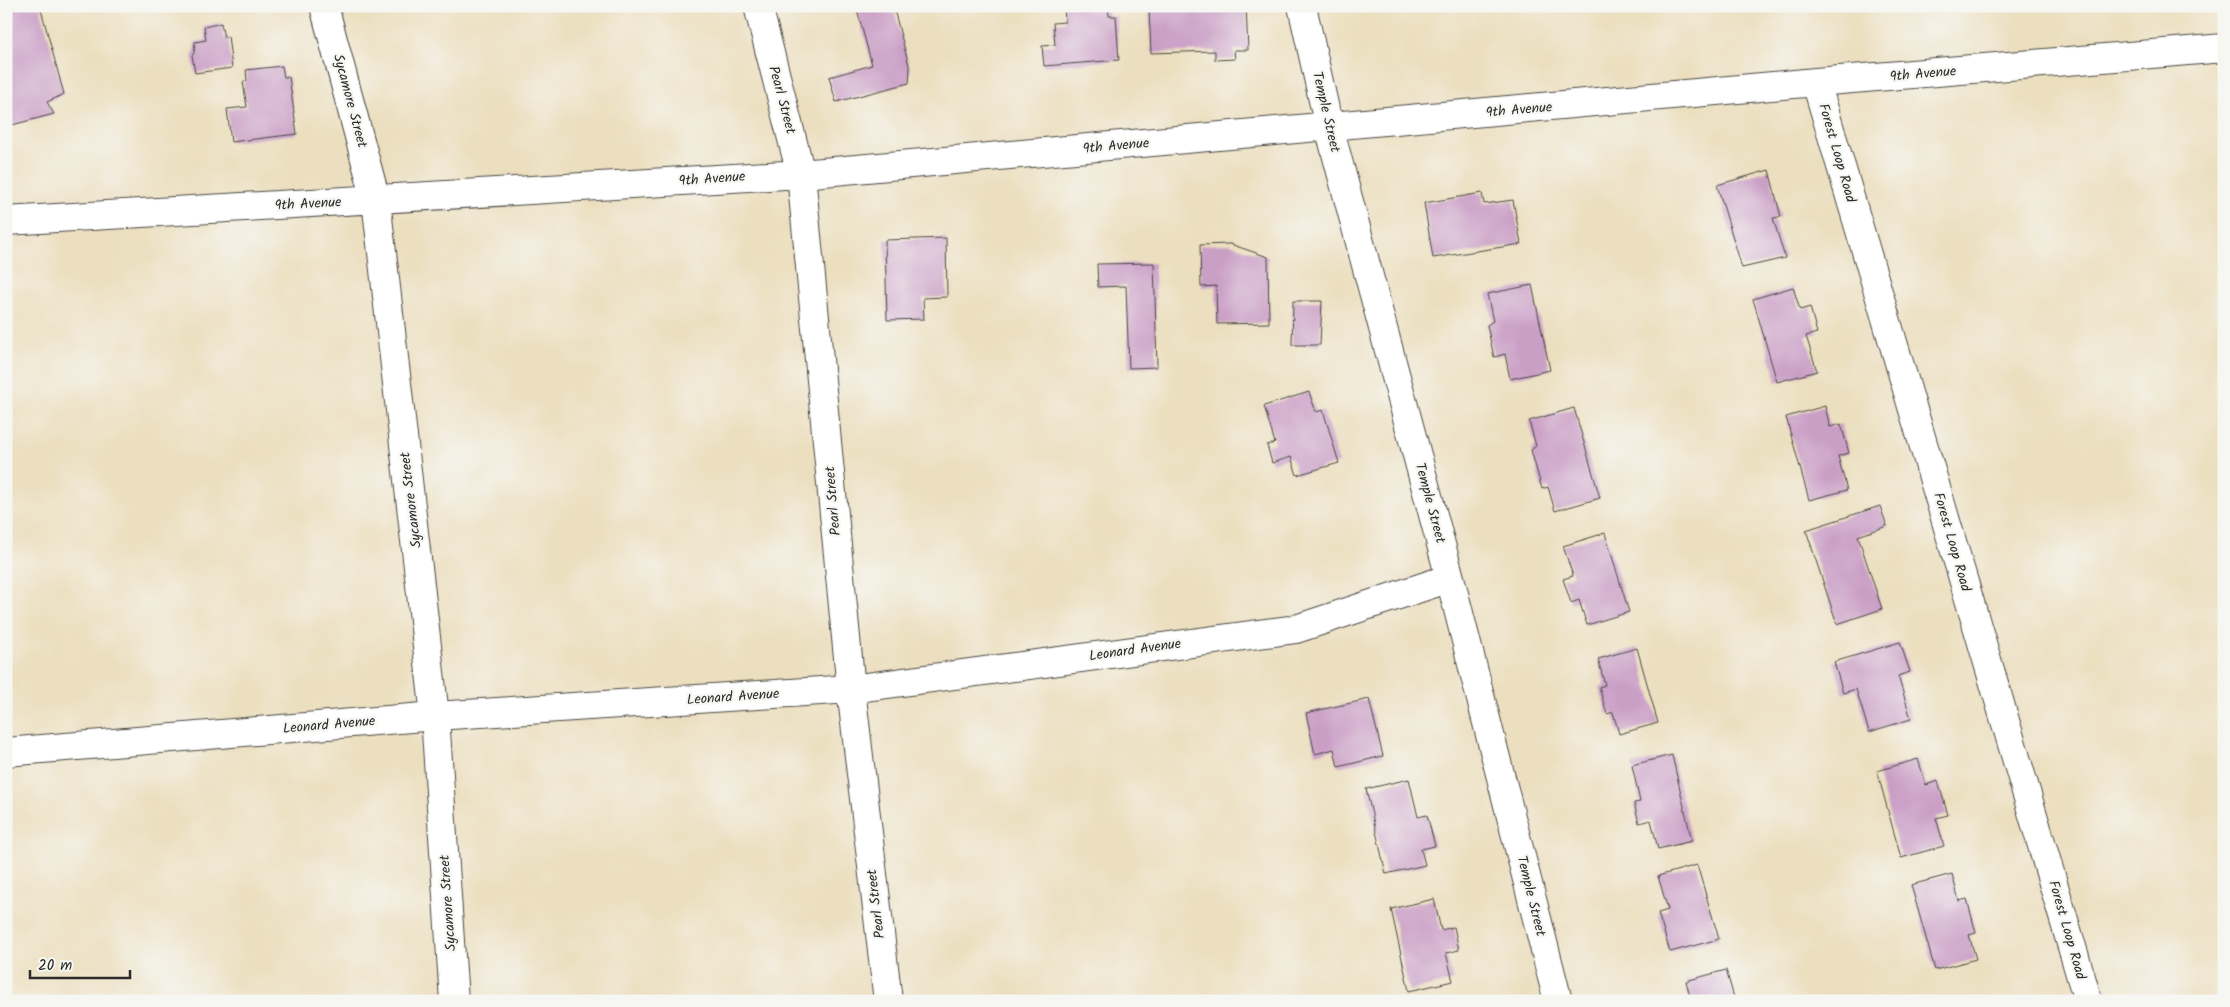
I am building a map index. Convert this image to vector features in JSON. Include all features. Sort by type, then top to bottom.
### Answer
[{"type":"street","name":"Sycamore Street","points":[[324,6],[376,200],[435,716],[454,1001]]},
{"type":"street","name":"Pearl Street","points":[[758,6],[801,174],[851,689],[888,1001]]},
{"type":"street","name":"Temple Street","points":[[1302,6],[1329,127],[1450,578],[1558,1001]]},
{"type":"street","name":"9th Avenue","points":[[6,221],[801,174],[1816,82],[2224,48]]},
{"type":"street","name":"Forest Loop Road","points":[[1816,82],[2088,1001]]},
{"type":"street","name":"Leonard Avenue","points":[[6,752],[435,716],[851,689],[1296,628],[1450,578]]},
{"type":"building","points":[[6,6],[40,6],[64,94],[47,102],[54,114],[12,125],[6,109]]},
{"type":"building","points":[[856,6],[893,6],[910,69],[909,83],[836,102],[829,77],[872,65]]},
{"type":"building","points":[[1064,6],[1108,6],[1109,16],[1116,16],[1119,60],[1044,66],[1042,46],[1055,45],[1053,23],[1065,22]]},
{"type":"building","points":[[1194,6],[1246,6],[1248,50],[1234,50],[1235,59],[1215,60],[1215,51],[1151,53],[1149,10],[1194,8]]},
{"type":"building","points":[[221,23],[224,38],[228,36],[232,68],[195,73],[192,55],[195,42],[206,40],[204,27]]},
{"type":"building","points":[[282,66],[284,77],[289,77],[297,134],[231,142],[227,109],[247,107],[243,82],[247,81],[246,70]]},
{"type":"building","points":[[1769,170],[1781,217],[1773,218],[1785,258],[1742,268],[1717,185]]},
{"type":"building","points":[[1482,193],[1484,204],[1513,200],[1521,244],[1433,258],[1424,203]]},
{"type":"building","points":[[946,238],[947,297],[923,298],[924,319],[887,320],[885,240]]},
{"type":"building","points":[[1230,244],[1268,257],[1269,323],[1217,324],[1216,286],[1201,287],[1200,245]]},
{"type":"building","points":[[1154,263],[1157,367],[1129,368],[1126,286],[1098,287],[1097,264]]},
{"type":"building","points":[[1532,285],[1550,370],[1510,379],[1505,354],[1494,357],[1487,325],[1493,321],[1487,294]]},
{"type":"building","points":[[1793,287],[1800,310],[1810,307],[1817,333],[1806,336],[1817,371],[1777,382],[1753,299]]},
{"type":"building","points":[[1293,301],[1322,301],[1320,345],[1292,345]]},
{"type":"building","points":[[1309,392],[1316,412],[1323,410],[1339,463],[1297,475],[1291,457],[1272,463],[1267,445],[1275,443],[1264,406]]},
{"type":"building","points":[[1825,406],[1830,427],[1841,424],[1849,453],[1838,456],[1847,490],[1809,500],[1786,417]]},
{"type":"building","points":[[1574,408],[1600,498],[1555,511],[1548,487],[1542,489],[1531,450],[1536,446],[1529,421]]},
{"type":"building","points":[[1880,506],[1887,526],[1858,536],[1882,609],[1837,624],[1806,530]]},
{"type":"building","points":[[1605,533],[1629,612],[1587,625],[1579,600],[1571,603],[1563,579],[1573,576],[1563,546]]},
{"type":"building","points":[[1900,642],[1910,672],[1898,676],[1911,719],[1869,732],[1856,689],[1843,693],[1834,662]]},
{"type":"building","points":[[1637,648],[1658,723],[1619,734],[1613,712],[1607,714],[1599,687],[1605,685],[1598,659]]},
{"type":"building","points":[[1369,699],[1383,756],[1338,767],[1334,749],[1315,754],[1306,713]]},
{"type":"building","points":[[1672,755],[1692,841],[1658,849],[1651,820],[1639,823],[1634,803],[1640,802],[1632,765]]},
{"type":"building","points":[[1918,759],[1926,785],[1938,781],[1948,815],[1936,818],[1944,846],[1901,858],[1877,771]]},
{"type":"building","points":[[1409,779],[1418,817],[1427,815],[1435,846],[1421,849],[1425,865],[1386,874],[1366,789]]},
{"type":"building","points":[[1697,865],[1719,939],[1670,952],[1658,913],[1668,910],[1658,876]]},
{"type":"building","points":[[1952,874],[1959,901],[1967,899],[1976,933],[1969,935],[1976,959],[1935,970],[1911,885]]},
{"type":"building","points":[[1434,899],[1441,930],[1454,927],[1459,950],[1446,953],[1453,981],[1409,991],[1391,909]]},
{"type":"building","points":[[1726,970],[1735,1001],[1691,1001],[1686,981]]}]
